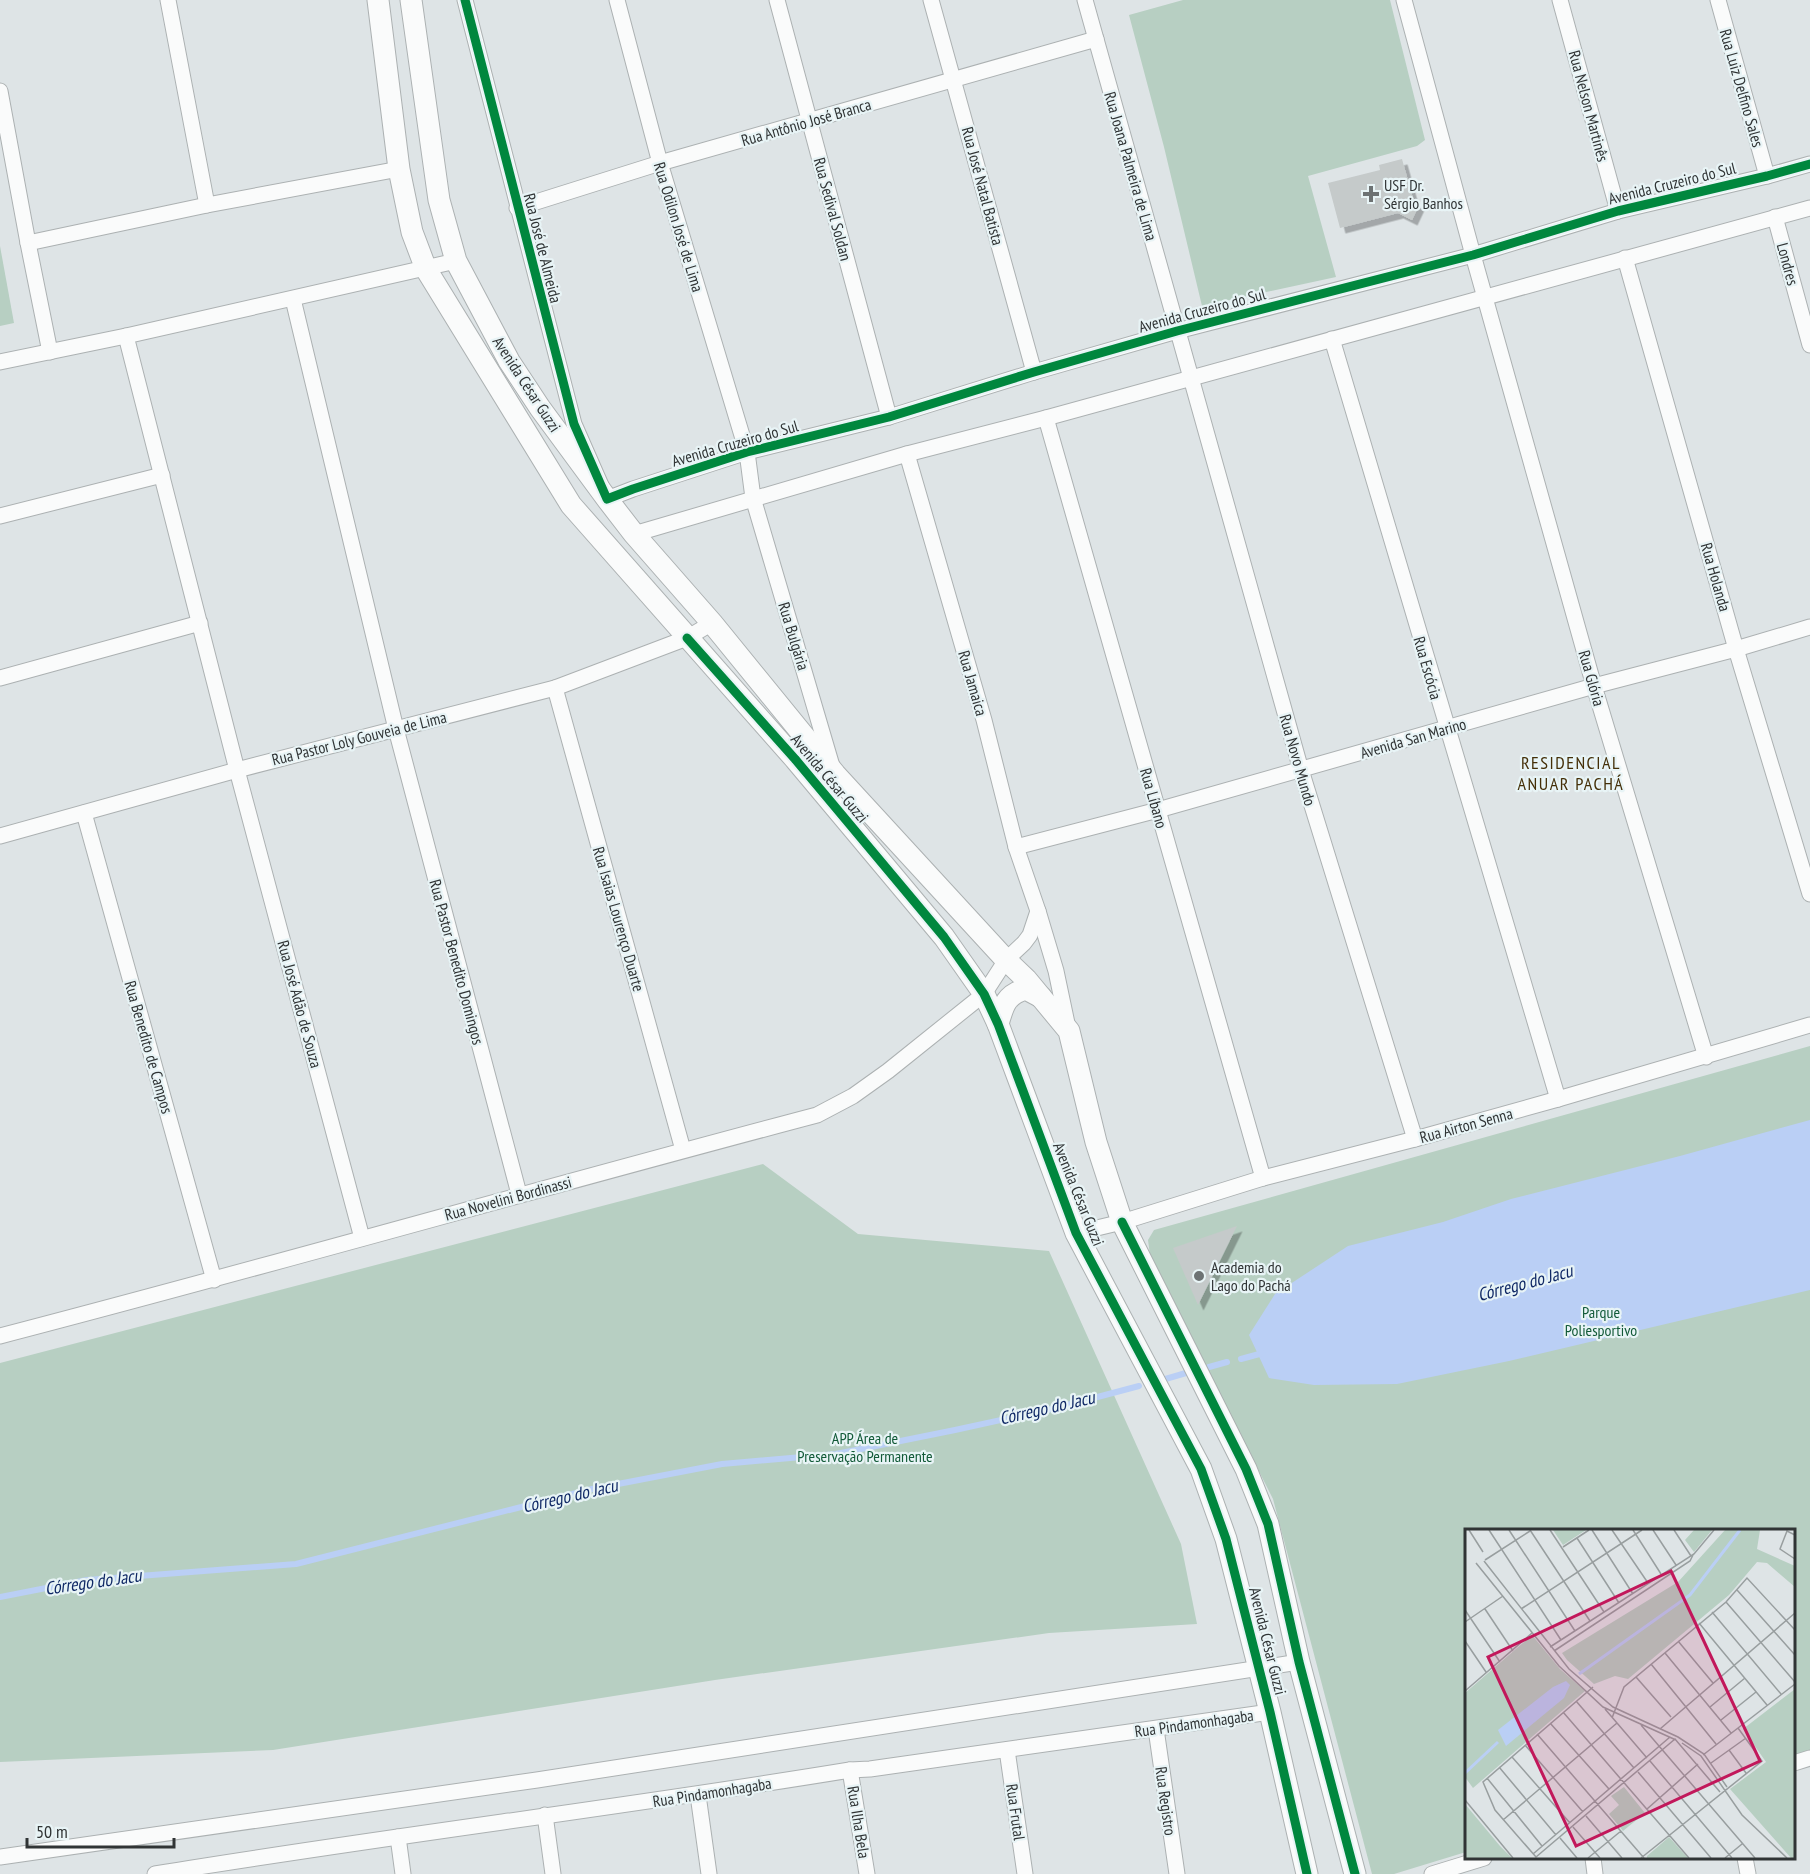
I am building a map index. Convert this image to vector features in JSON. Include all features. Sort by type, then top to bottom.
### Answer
[{"type":"street","points":[[168,0],[207,205]]},
{"type":"street","name":"Avenida César Guzzi","points":[[378,0],[399,169],[412,232],[426,269],[571,505],[795,759],[944,937],[984,994],[998,1024],[1076,1233],[1201,1469],[1226,1539],[1270,1712],[1307,1874]]},
{"type":"street","name":"Avenida César Guzzi","points":[[411,0],[439,200],[456,261],[509,361],[540,408],[634,534],[712,623],[835,774],[1026,980],[1069,1031],[1096,1142],[1122,1222],[1246,1469],[1268,1524],[1299,1662],[1355,1874]]},
{"type":"street","name":"Rua José de Almeida","points":[[465,0],[574,424],[607,500]]},
{"type":"street","name":"Rua Odilon José de Lima","points":[[617,0],[660,164],[747,452],[753,498]]},
{"type":"street","name":"Rua Sedival Soldan","points":[[777,0],[889,417]]},
{"type":"street","name":"Rua José Natal Batista","points":[[931,0],[1034,372]]},
{"type":"street","name":"Rua Joana Palmeira de Lima","points":[[1085,0],[1190,378]]},
{"type":"street","name":"Rua Glória","points":[[1404,0],[1594,686],[1706,1057]]},
{"type":"street","name":"Rua Nelson Martinês","points":[[1560,0],[1618,211]]},
{"type":"street","name":"Rua Luiz Delfino Sales","points":[[1718,0],[1767,176]]},
{"type":"street","name":"Rua Antônio José Branca","points":[[517,208],[660,164],[1096,39]]},
{"type":"street","points":[[0,91],[50,352]]},
{"type":"street","name":"Avenida Cruzeiro do Sul","points":[[607,500],[633,489],[747,452],[889,417],[1177,331],[1473,255],[1618,211],[1810,164]]},
{"type":"street","points":[[28,243],[207,205],[399,169]]},
{"type":"street","points":[[634,534],[907,454],[1046,418],[1810,208]]},
{"type":"street","name":"Londres","points":[[1775,217],[1810,345]]},
{"type":"street","name":"Rua Holanda","points":[[1625,258],[1736,650],[1810,894]]},
{"type":"street","points":[[0,362],[126,336],[456,261]]},
{"type":"street","name":"Rua Pastor Benedito Domingos","points":[[293,299],[396,729],[519,1194]]},
{"type":"street","name":"Rua José Adão de Souza","points":[[126,336],[237,770],[362,1238]]},
{"type":"street","name":"Rua Escócia","points":[[1332,339],[1558,1099]]},
{"type":"street","name":"Rua Novo Mundo","points":[[1190,378],[1301,770],[1415,1139]]},
{"type":"street","name":"Rua Líbano","points":[[1046,418],[1263,1178]]},
{"type":"street","name":"Rua Jamaica","points":[[907,454],[984,720],[1016,847],[1056,970],[1069,1031]]},
{"type":"street","points":[[0,516],[162,475]]},
{"type":"street","name":"Rua Bulgária","points":[[753,498],[835,774]]},
{"type":"street","points":[[0,678],[200,623]]},
{"type":"street","name":"Rua Pastor Loly Gouveia de Lima","points":[[0,836],[237,770],[555,688],[687,638],[712,623]]},
{"type":"street","name":"Avenida San Marino","points":[[1016,847],[1158,810],[1594,686],[1736,650],[1810,627]]},
{"type":"street","name":"Rua Isaias Lourenço Duarte","points":[[555,688],[684,1150]]},
{"type":"street","name":"Rua Benedito de Campos","points":[[84,813],[214,1280]]},
{"type":"street","points":[[1006,960],[1030,934],[1038,911]]},
{"type":"street","name":"Rua Novelini Bordinassi","points":[[0,1336],[214,1280],[519,1194],[817,1115],[853,1096],[888,1071],[984,994],[1006,960]]},
{"type":"street","points":[[998,1024],[1003,1006],[1015,992],[1026,989],[1041,997]]},
{"type":"street","name":"Rua Airton Senna","points":[[1076,1233],[1122,1222],[1263,1178],[1558,1099],[1810,1025]]},
{"type":"street","points":[[0,1857],[537,1780],[1299,1662]]},
{"type":"street","name":"Rua Pindamonhagaba","points":[[155,1874],[240,1867],[398,1837],[544,1815],[698,1795],[850,1770],[1270,1712]]},
{"type":"street","name":"Rua Registro","points":[[1156,1729],[1177,1874]]},
{"type":"street","name":"Rua Frutal","points":[[1007,1750],[1025,1874]]},
{"type":"street","points":[[1795,1763],[1810,1758]]},
{"type":"street","name":"Rua Ilha Bela","points":[[850,1770],[867,1874]]},
{"type":"street","points":[[698,1795],[710,1874]]},
{"type":"street","points":[[544,1815],[553,1874]]},
{"type":"street","points":[[398,1837],[403,1874]]},
{"type":"street","points":[[1432,1874],[1478,1859]]},
{"type":"street","points":[[1593,1859],[1595,1874]]},
{"type":"street","points":[[1745,1859],[1748,1874]]},
{"type":"green space","points":[[1183,0],[1390,0],[1425,140],[1417,146],[1308,176],[1336,277],[1202,306],[1164,147],[1129,15]]},
{"type":"green space","points":[[0,246],[14,323],[0,326]]},
{"type":"green space","name":"Parque Poliesportivo","points":[[1810,1046],[1810,1754],[1795,1758],[1795,1529],[1465,1529],[1465,1852],[1394,1874],[1372,1874],[1273,1499],[1150,1255],[1148,1240],[1154,1230]]},
{"type":"green space","name":"APP Área de Preservação Permanente","points":[[763,1164],[858,1234],[1049,1251],[1181,1544],[1197,1624],[1049,1633],[715,1680],[273,1750],[0,1762],[0,1363]]},
{"type":"water","points":[[1810,1120],[1810,1290],[1509,1361],[1397,1384],[1314,1385],[1269,1378],[1249,1335],[1275,1294],[1348,1246],[1443,1222],[1511,1199]]},
{"type":"building","name":"USF Dr. Sérgio Banhos","points":[[1402,159],[1414,202],[1419,205],[1412,220],[1398,213],[1340,228],[1328,183],[1380,170],[1379,165]]},
{"type":"building","name":"Academia do Lago do Pachá","points":[[1237,1226],[1198,1305],[1173,1248]]},
{"type":"waterway","name":"Córrego do Jacu","points":[[1241,1359],[1263,1353]]},
{"type":"waterway","name":"Córrego do Jacu","points":[[1209,1367],[1227,1362]]},
{"type":"waterway","name":"Córrego do Jacu","points":[[1162,1380],[1186,1373]]},
{"type":"waterway","name":"Córrego do Jacu","points":[[0,1597],[87,1580],[296,1564],[592,1489],[722,1464],[836,1454],[1056,1408],[1139,1386]]},
{"type":"cycle path","points":[[465,0],[574,424],[607,499],[747,452],[889,417],[1177,331],[1473,255],[1618,211],[1810,164]]},
{"type":"cycle path","points":[[687,638],[795,759],[944,937],[984,994],[998,1024],[1076,1233],[1201,1469],[1226,1539],[1270,1712],[1307,1874]]},
{"type":"cycle path","points":[[1122,1222],[1246,1469],[1268,1524],[1299,1662],[1355,1874]]},
{"type":"place","name":"USF Dr. Sérgio Banhos","points":[[1371,194]]},
{"type":"place","name":"Academia do Lago do Pachá","points":[[1199,1276]]},
{"type":"district","name":"RESIDENCIAL ANUAR PACHÁ","points":[[1571,774]]}]
